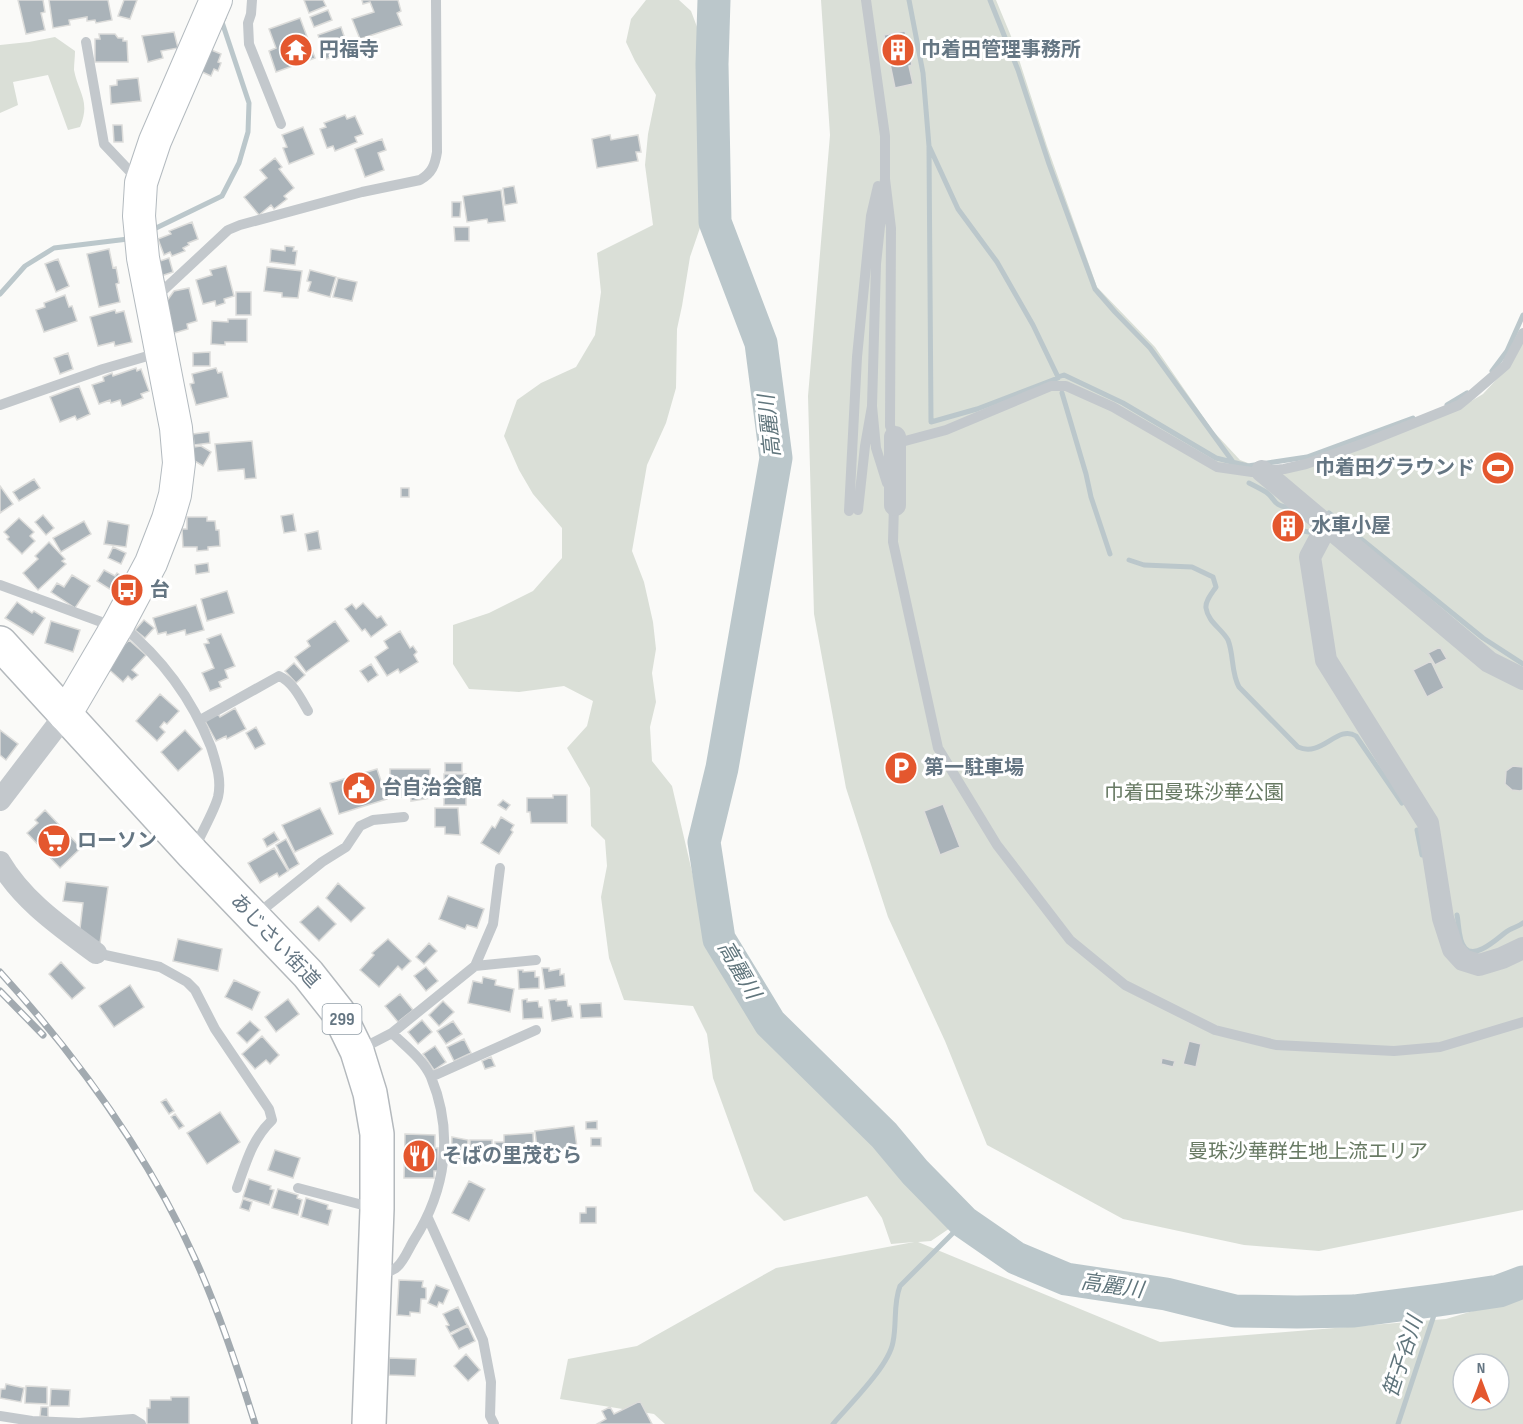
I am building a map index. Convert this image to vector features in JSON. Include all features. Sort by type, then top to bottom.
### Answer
[{"type":"highway","name":"あじさい街道","points":[[0,643],[193,854],[308,974],[338,1012],[357,1051],[370,1094],[377,1134],[377,1209],[369,1424]]},
{"type":"street","points":[[0,800],[65,715],[117,625],[151,562],[175,495],[179,463],[176,428],[140,240],[141,183],[155,141],[216,0]]},
{"type":"street","points":[[895,436],[895,505]]},
{"type":"street","points":[[1262,471],[1489,662],[1523,678]]},
{"type":"street","points":[[1327,525],[1310,557],[1326,660],[1428,824],[1443,918],[1453,949],[1462,960],[1479,965],[1523,948]]},
{"type":"street","points":[[0,862],[9,877],[37,908],[96,953]]},
{"type":"lane","points":[[252,0],[248,23],[249,44],[282,124]]},
{"type":"lane","points":[[151,302],[228,230],[428,176],[436,163],[437,152],[436,0]]},
{"type":"lane","points":[[866,0],[885,136],[885,179],[876,264],[872,406],[876,448],[895,505],[893,542],[938,748],[997,845],[1070,940],[1125,986],[1215,1030],[1276,1045],[1394,1051],[1440,1047],[1523,1022]]},
{"type":"lane","points":[[86,42],[104,144],[141,183]]},
{"type":"lane","points":[[872,406],[853,511],[857,357],[871,216],[885,160]]},
{"type":"lane","points":[[885,179],[891,228],[890,426],[895,436],[905,441],[928,436],[1051,386],[1066,386],[1113,407],[1217,467],[1262,471],[1284,469],[1306,464],[1362,444],[1458,405],[1506,364],[1523,333]]},
{"type":"lane","points":[[0,405],[161,352]]},
{"type":"lane","points":[[0,585],[117,625],[150,650],[174,679],[200,720],[216,761],[219,780],[218,798],[193,854]]},
{"type":"lane","points":[[200,720],[279,676],[285,679],[300,697],[308,711]]},
{"type":"lane","points":[[253,917],[322,862],[346,847],[360,826],[373,820],[404,817]]},
{"type":"lane","points":[[357,1051],[392,1033],[476,966],[493,924],[500,868]]},
{"type":"lane","points":[[96,953],[160,967],[187,982],[195,990],[214,1029],[269,1109],[272,1120],[253,1144],[237,1188]]},
{"type":"lane","points":[[476,966],[536,960]]},
{"type":"lane","points":[[431,1077],[536,1030]]},
{"type":"lane","points":[[375,1278],[397,1267],[428,1218],[441,1176],[444,1151],[445,1129],[442,1110],[431,1077],[422,1061],[392,1033]]},
{"type":"lane","points":[[298,1188],[377,1209]]},
{"type":"lane","points":[[428,1218],[483,1340],[491,1382],[490,1416],[494,1424]]},
{"type":"lane","points":[[0,1416],[33,1421],[79,1423],[122,1418],[133,1419],[141,1424]]},
{"type":"green space","points":[[646,0],[679,0],[691,11],[705,48],[700,69],[699,167],[706,192],[703,219],[690,257],[677,329],[676,388],[666,423],[647,465],[632,551],[644,582],[653,622],[656,649],[652,673],[656,702],[650,727],[652,761],[672,786],[704,934],[753,1015],[790,1057],[932,1200],[953,1226],[931,1241],[918,1242],[1160,1342],[1446,1319],[1523,1296],[1523,1424],[665,1424],[654,1414],[560,1399],[568,1359],[637,1346],[776,1268],[914,1242],[891,1244],[882,1218],[867,1196],[784,1221],[754,1191],[713,1078],[707,1034],[693,1006],[624,1000],[609,958],[601,897],[607,866],[605,840],[591,826],[590,788],[567,748],[587,726],[593,701],[564,686],[519,692],[469,689],[453,664],[453,625],[489,613],[533,591],[562,558],[562,528],[533,494],[504,436],[517,400],[541,383],[576,367],[595,335],[601,292],[597,253],[653,225],[645,165],[648,134],[656,95],[626,42],[631,19]]},
{"type":"green space","name":"巾着田曼珠沙華公園","points":[[821,0],[996,0],[1013,41],[1097,287],[1155,347],[1213,431],[1240,460],[1275,473],[1458,409],[1483,394],[1509,366],[1523,340],[1523,1210],[1319,1251],[1244,1245],[1123,1219],[987,1145],[945,1041],[888,917],[846,788],[814,614],[808,396],[830,135]]},
{"type":"green space","points":[[55,37],[75,51],[74,70],[84,103],[80,127],[68,130],[48,75],[13,82],[18,105],[0,113],[0,45]]},
{"type":"building","points":[[18,0],[43,0],[45,12],[41,13],[45,30],[26,34]]},
{"type":"building","points":[[49,0],[108,0],[112,20],[96,23],[95,20],[87,21],[87,17],[69,20],[70,25],[53,28]]},
{"type":"building","points":[[124,0],[137,0],[130,19],[118,16]]},
{"type":"building","points":[[304,0],[323,0],[326,6],[309,13]]},
{"type":"building","points":[[362,0],[398,0],[401,11],[397,13],[402,25],[360,39],[352,19],[374,12],[370,2],[363,4]]},
{"type":"building","points":[[328,10],[332,20],[314,27],[310,17]]},
{"type":"building","points":[[300,18],[315,58],[276,72],[269,51],[276,48],[269,29]]},
{"type":"building","points":[[341,27],[349,51],[326,59],[318,35]]},
{"type":"building","name":"巾着田管理事務所","points":[[905,31],[912,65],[909,66],[913,84],[895,88],[884,35]]},
{"type":"building","points":[[174,32],[178,48],[161,51],[163,58],[148,62],[142,36]]},
{"type":"building","points":[[99,34],[115,34],[118,38],[123,38],[123,41],[127,41],[128,62],[95,62],[95,39],[100,39]]},
{"type":"building","points":[[209,49],[221,54],[218,71],[214,69],[211,76],[200,71]]},
{"type":"building","points":[[138,78],[141,101],[111,104],[110,86],[117,85],[117,80]]},
{"type":"building","points":[[345,115],[347,119],[355,116],[363,134],[355,137],[357,142],[335,151],[333,146],[327,148],[320,129],[326,127],[324,123]]},
{"type":"building","points":[[113,125],[122,125],[123,142],[114,142]]},
{"type":"building","points":[[303,127],[314,154],[289,164],[283,148],[287,147],[282,135]]},
{"type":"building","points":[[610,135],[611,140],[638,135],[641,152],[636,152],[638,161],[597,168],[592,139]]},
{"type":"building","points":[[382,139],[386,150],[378,153],[384,170],[365,177],[355,149]]},
{"type":"building","points":[[275,158],[282,167],[279,169],[294,188],[284,196],[287,199],[274,209],[271,205],[259,215],[244,197],[267,178],[260,170]]},
{"type":"building","points":[[514,186],[517,203],[505,205],[503,188]]},
{"type":"building","points":[[501,190],[505,221],[488,223],[487,219],[467,222],[463,196]]},
{"type":"building","points":[[452,202],[461,202],[460,217],[452,217]]},
{"type":"building","points":[[192,222],[198,239],[188,243],[189,245],[183,248],[185,251],[172,256],[170,252],[164,255],[158,239],[171,234],[169,231]]},
{"type":"building","points":[[454,227],[469,227],[469,241],[455,241]]},
{"type":"building","points":[[285,246],[294,247],[293,251],[297,251],[295,265],[270,262],[271,249],[285,251]]},
{"type":"building","points":[[109,249],[113,268],[116,267],[119,283],[116,284],[120,302],[99,307],[87,254]]},
{"type":"building","points":[[169,258],[173,272],[161,276],[157,262]]},
{"type":"building","points":[[58,259],[69,286],[56,292],[45,264]]},
{"type":"building","points":[[226,266],[234,296],[224,299],[225,303],[216,306],[215,301],[203,304],[196,280],[212,275],[210,270]]},
{"type":"building","points":[[267,267],[302,271],[298,298],[282,297],[282,293],[264,291]]},
{"type":"building","points":[[310,270],[336,277],[330,297],[308,291],[311,282],[307,281]]},
{"type":"building","points":[[338,278],[357,282],[352,301],[333,297]]},
{"type":"building","points":[[189,288],[197,321],[187,324],[188,329],[171,334],[164,305],[174,291]]},
{"type":"building","points":[[236,292],[251,292],[251,315],[236,315]]},
{"type":"building","points":[[65,295],[77,321],[44,332],[36,310],[45,307],[44,303]]},
{"type":"building","points":[[115,310],[116,313],[124,311],[132,342],[115,346],[114,342],[98,346],[90,317]]},
{"type":"building","points":[[228,319],[247,319],[247,342],[211,344],[212,321],[228,322]]},
{"type":"building","points":[[210,352],[210,366],[193,366],[193,353]]},
{"type":"building","points":[[68,353],[73,369],[60,374],[54,358]]},
{"type":"building","points":[[136,368],[137,371],[141,369],[149,391],[141,394],[143,398],[122,406],[120,400],[111,403],[110,400],[99,404],[92,385],[104,381],[103,377],[112,373],[113,376]]},
{"type":"building","points":[[216,368],[218,373],[222,372],[228,397],[196,405],[190,384],[194,383],[192,374]]},
{"type":"building","points":[[79,386],[90,414],[77,420],[75,416],[60,422],[50,397]]},
{"type":"building","points":[[209,432],[210,443],[194,445],[193,434]]},
{"type":"building","points":[[252,441],[256,478],[245,479],[244,469],[218,471],[215,444]]},
{"type":"building","points":[[201,446],[211,452],[203,466],[193,460],[194,447]]},
{"type":"building","points":[[34,479],[40,488],[19,501],[13,492]]},
{"type":"building","points":[[0,486],[13,504],[0,513]]},
{"type":"building","points":[[401,488],[409,488],[409,497],[401,497]]},
{"type":"building","points":[[293,514],[296,531],[284,533],[281,516]]},
{"type":"building","points":[[43,515],[54,528],[46,535],[35,522]]},
{"type":"building","name":"水車小屋","points":[[1292,516],[1299,528],[1285,536],[1278,524]]},
{"type":"building","points":[[187,517],[207,517],[207,521],[215,521],[216,530],[219,530],[220,546],[197,551],[197,547],[183,547],[182,529],[187,529]]},
{"type":"building","points":[[19,518],[34,532],[30,536],[35,541],[22,554],[7,539],[9,537],[4,532]]},
{"type":"building","points":[[84,521],[91,534],[61,552],[53,538]]},
{"type":"building","points":[[108,521],[129,525],[126,547],[104,544]]},
{"type":"building","points":[[318,531],[321,549],[308,551],[305,534]]},
{"type":"building","points":[[49,542],[65,559],[62,561],[66,564],[38,590],[23,573],[38,559],[35,556]]},
{"type":"building","points":[[113,547],[126,553],[121,564],[108,558]]},
{"type":"building","points":[[208,563],[209,572],[196,574],[195,565]]},
{"type":"building","points":[[104,570],[115,576],[117,573],[129,581],[119,595],[97,581]]},
{"type":"building","points":[[72,575],[90,586],[75,608],[51,592],[57,583],[64,587]]},
{"type":"building","points":[[227,591],[234,613],[207,621],[201,599]]},
{"type":"building","points":[[17,602],[32,613],[34,611],[45,618],[33,635],[5,618]]},
{"type":"building","points":[[363,603],[377,618],[381,616],[387,625],[371,637],[365,629],[362,631],[345,609],[352,604],[356,609]]},
{"type":"building","points":[[196,605],[204,630],[186,635],[185,630],[167,635],[166,632],[158,634],[153,618]]},
{"type":"building","points":[[144,620],[154,628],[145,638],[135,630]]},
{"type":"building","points":[[51,621],[80,630],[73,652],[45,643]]},
{"type":"building","points":[[335,621],[349,641],[306,672],[295,657],[310,646],[307,641]]},
{"type":"building","points":[[400,631],[410,648],[413,646],[417,652],[414,655],[418,662],[400,673],[398,669],[387,676],[375,657],[388,648],[384,641]]},
{"type":"building","points":[[221,634],[235,666],[225,670],[228,678],[219,682],[221,687],[210,691],[202,673],[214,668],[204,644],[209,643],[207,639]]},
{"type":"building","points":[[129,640],[146,655],[132,670],[138,675],[132,680],[128,676],[123,682],[105,666]]},
{"type":"building","points":[[1440,647],[1447,659],[1435,665],[1428,653]]},
{"type":"building","points":[[1431,661],[1444,688],[1427,697],[1413,670]]},
{"type":"building","points":[[294,663],[305,675],[296,683],[285,671]]},
{"type":"building","points":[[371,664],[378,675],[368,682],[360,671]]},
{"type":"building","points":[[160,694],[179,711],[167,724],[164,722],[160,727],[165,732],[157,741],[136,721]]},
{"type":"building","points":[[235,708],[246,729],[227,739],[226,736],[216,741],[205,721],[218,714],[220,717]]},
{"type":"building","points":[[256,727],[265,744],[255,749],[246,733]]},
{"type":"building","points":[[0,730],[18,744],[6,760],[0,755]]},
{"type":"building","points":[[185,730],[202,749],[178,771],[161,752]]},
{"type":"building","points":[[445,763],[462,763],[462,772],[445,772]]},
{"type":"building","points":[[1513,766],[1523,767],[1523,790],[1512,790],[1505,784],[1506,771]]},
{"type":"building","points":[[377,769],[387,799],[339,814],[330,783]]},
{"type":"building","points":[[390,769],[430,769],[430,798],[411,801],[411,797],[390,797]]},
{"type":"building","points":[[444,774],[466,774],[466,805],[444,805]]},
{"type":"building","points":[[553,795],[567,795],[567,823],[531,823],[530,812],[527,812],[527,798],[553,798]]},
{"type":"building","points":[[503,800],[510,805],[506,810],[498,805]]},
{"type":"building","points":[[943,804],[960,847],[940,855],[924,811]]},
{"type":"building","points":[[320,808],[333,834],[295,852],[282,825]]},
{"type":"building","points":[[435,808],[458,808],[460,835],[445,834],[445,827],[435,827]]},
{"type":"building","name":"ローソン","points":[[45,810],[81,848],[60,868],[27,833],[38,823],[35,820]]},
{"type":"building","points":[[501,817],[514,825],[511,830],[513,832],[499,854],[481,843],[492,826],[495,828]]},
{"type":"building","points":[[274,832],[279,840],[267,847],[263,839]]},
{"type":"building","points":[[286,839],[299,864],[289,870],[276,845]]},
{"type":"building","points":[[274,848],[288,871],[279,877],[277,873],[260,883],[248,863]]},
{"type":"building","points":[[66,882],[108,887],[100,943],[79,937],[83,903],[63,901]]},
{"type":"building","points":[[338,883],[365,908],[351,922],[326,898]]},
{"type":"building","points":[[448,896],[484,909],[477,928],[467,925],[465,929],[439,919]]},
{"type":"building","points":[[318,906],[336,924],[319,941],[300,922]]},
{"type":"building","points":[[178,939],[222,949],[218,971],[173,961]]},
{"type":"building","points":[[388,939],[411,961],[402,970],[398,966],[379,987],[360,970],[374,955],[372,953]]},
{"type":"building","points":[[429,943],[437,951],[424,964],[416,957]]},
{"type":"building","points":[[61,962],[85,988],[72,999],[49,974]]},
{"type":"building","points":[[426,967],[438,981],[426,991],[414,976]]},
{"type":"building","points":[[542,968],[549,968],[549,971],[560,969],[560,975],[564,974],[565,986],[545,989]]},
{"type":"building","points":[[518,970],[535,971],[535,977],[539,977],[539,988],[519,989]]},
{"type":"building","points":[[483,977],[496,980],[495,985],[514,989],[510,1012],[468,1003],[473,981],[482,983]]},
{"type":"building","points":[[234,980],[260,992],[252,1010],[225,997]]},
{"type":"building","points":[[130,985],[144,1007],[114,1027],[99,1006]]},
{"type":"building","points":[[400,994],[413,1010],[398,1022],[385,1006]]},
{"type":"building","points":[[288,999],[299,1014],[276,1032],[265,1017]]},
{"type":"building","points":[[527,999],[527,1002],[538,1001],[539,1007],[542,1007],[543,1018],[523,1019],[522,1000]]},
{"type":"building","points":[[556,999],[556,1001],[567,1000],[573,1017],[552,1021],[549,1000]]},
{"type":"building","points":[[443,1001],[454,1012],[439,1026],[429,1015]]},
{"type":"building","points":[[601,1003],[602,1017],[581,1018],[580,1004]]},
{"type":"building","points":[[422,1020],[432,1032],[418,1044],[408,1032]]},
{"type":"building","points":[[250,1021],[260,1030],[247,1043],[237,1033]]},
{"type":"building","points":[[453,1021],[462,1034],[446,1044],[437,1031]]},
{"type":"building","points":[[262,1036],[279,1055],[270,1064],[266,1060],[255,1069],[242,1054]]},
{"type":"building","points":[[464,1039],[471,1053],[454,1061],[447,1047]]},
{"type":"building","points":[[1189,1041],[1201,1044],[1196,1067],[1183,1064]]},
{"type":"building","points":[[435,1046],[446,1062],[434,1070],[423,1054]]},
{"type":"building","points":[[491,1057],[495,1066],[485,1069],[482,1061]]},
{"type":"building","points":[[1162,1058],[1175,1061],[1173,1067],[1161,1064]]},
{"type":"building","points":[[166,1099],[174,1111],[169,1114],[161,1102]]},
{"type":"building","points":[[220,1112],[240,1142],[207,1164],[187,1133]]},
{"type":"building","points":[[175,1114],[184,1126],[179,1129],[171,1117]]},
{"type":"building","points":[[597,1121],[597,1129],[586,1129],[586,1122]]},
{"type":"building","points":[[574,1126],[577,1147],[561,1150],[562,1154],[538,1157],[535,1131]]},
{"type":"building","points":[[533,1133],[534,1155],[525,1156],[525,1159],[496,1161],[495,1142],[504,1142],[504,1135]]},
{"type":"building","points":[[405,1134],[435,1135],[435,1148],[438,1148],[438,1171],[434,1171],[434,1178],[404,1178]]},
{"type":"building","points":[[452,1137],[468,1140],[467,1160],[451,1160]]},
{"type":"building","points":[[591,1138],[601,1138],[601,1146],[591,1146]]},
{"type":"building","points":[[470,1140],[492,1140],[492,1161],[470,1161]]},
{"type":"building","points":[[275,1150],[300,1158],[293,1178],[268,1170]]},
{"type":"building","points":[[249,1179],[271,1186],[270,1189],[274,1190],[269,1205],[243,1197]]},
{"type":"building","points":[[469,1181],[485,1189],[469,1221],[452,1213]]},
{"type":"building","points":[[278,1189],[298,1195],[297,1198],[302,1200],[298,1215],[272,1208]]},
{"type":"building","points":[[306,1198],[328,1205],[327,1209],[332,1210],[328,1225],[301,1217]]},
{"type":"building","points":[[243,1199],[252,1202],[249,1211],[240,1208]]},
{"type":"building","points":[[586,1207],[596,1207],[596,1223],[580,1223],[580,1213],[586,1213]]},
{"type":"building","points":[[399,1280],[423,1281],[422,1287],[426,1288],[426,1299],[421,1299],[420,1313],[410,1312],[410,1316],[397,1315]]},
{"type":"building","points":[[436,1285],[449,1290],[443,1304],[439,1302],[437,1307],[428,1303]]},
{"type":"building","points":[[458,1307],[467,1325],[450,1333],[446,1326],[449,1325],[443,1314]]},
{"type":"building","points":[[468,1326],[475,1341],[459,1349],[451,1335]]},
{"type":"building","points":[[466,1354],[480,1370],[468,1381],[454,1366]]},
{"type":"building","points":[[389,1358],[416,1359],[415,1376],[389,1375]]},
{"type":"building","points":[[6,1384],[24,1388],[21,1402],[0,1398],[1,1389],[5,1389]]},
{"type":"building","points":[[26,1386],[47,1387],[47,1404],[25,1403]]},
{"type":"building","points":[[51,1389],[70,1390],[69,1406],[50,1406]]},
{"type":"building","points":[[171,1397],[189,1397],[189,1424],[147,1424],[147,1408],[150,1408],[150,1400],[171,1400]]},
{"type":"building","points":[[640,1401],[652,1424],[597,1424],[606,1419],[602,1411],[610,1407],[614,1414]]},
{"type":"building","points":[[41,1407],[48,1407],[48,1417],[40,1416]]},
{"type":"waterway","name":"高麗川","points":[[714,0],[712,64],[715,222],[761,343],[776,458],[722,768],[704,842],[719,939],[770,1023],[884,1135],[915,1172],[964,1222],[1016,1258],[1066,1279],[1166,1294],[1235,1311],[1297,1312],[1354,1311],[1439,1300],[1499,1291],[1523,1282]]},
{"type":"waterway","points":[[909,0],[923,73],[929,146],[958,209],[997,262],[1033,325],[1058,377],[1064,375],[1123,403],[1216,458],[1248,466],[1307,457],[1413,418]]},
{"type":"waterway","points":[[990,0],[1018,70],[1049,164],[1095,289],[1150,348],[1233,462]]},
{"type":"waterway","points":[[152,230],[222,196],[239,163],[248,132],[249,103],[222,22],[224,18]]},
{"type":"waterway","points":[[929,147],[931,422],[977,409],[1058,378]]},
{"type":"waterway","points":[[0,294],[25,266],[54,248],[128,239]]},
{"type":"waterway","points":[[1492,371],[1507,351],[1523,315]]},
{"type":"waterway","points":[[1062,393],[1091,497],[1110,554]]},
{"type":"waterway","points":[[1447,405],[1467,393]]},
{"type":"waterway","points":[[1249,483],[1266,492],[1277,504],[1290,508],[1303,531],[1313,530]]},
{"type":"waterway","points":[[1329,513],[1483,638],[1523,664]]},
{"type":"waterway","points":[[1129,560],[1144,565],[1192,567],[1213,577],[1216,587],[1206,605],[1207,613],[1228,640],[1239,687],[1298,747],[1315,748],[1342,734],[1349,733],[1356,736],[1402,803]]},
{"type":"waterway","points":[[1417,830],[1422,855]]},
{"type":"waterway","points":[[1457,915],[1461,941],[1469,951],[1486,947],[1523,923]]},
{"type":"waterway","points":[[833,1424],[868,1385],[890,1352],[900,1286],[964,1222]]},
{"type":"waterway","name":"笹子谷川","points":[[1398,1424],[1439,1300]]},
{"type":"railway","points":[[0,972],[84,1073],[134,1145],[156,1183],[205,1281],[255,1424]]},
{"type":"railway","points":[[0,991],[43,1035]]},
{"type":"place","name":"円福寺","points":[[296,50]]},
{"type":"place","name":"巾着田管理事務所","points":[[898,50]]},
{"type":"place","name":"巾着田グラウンド","points":[[1498,468]]},
{"type":"place","name":"水車小屋","points":[[1288,526]]},
{"type":"place","name":"台","points":[[127,590]]},
{"type":"place","name":"第一駐車場","points":[[901,768]]},
{"type":"place","name":"台自治会館","points":[[359,788]]},
{"type":"place","name":"ローソン","points":[[54,841]]},
{"type":"place","name":"そばの里茂むら","points":[[419,1156]]},
{"type":"park label","name":"曼珠沙華群生地上流エリア","points":[[1308,1152]]}]
